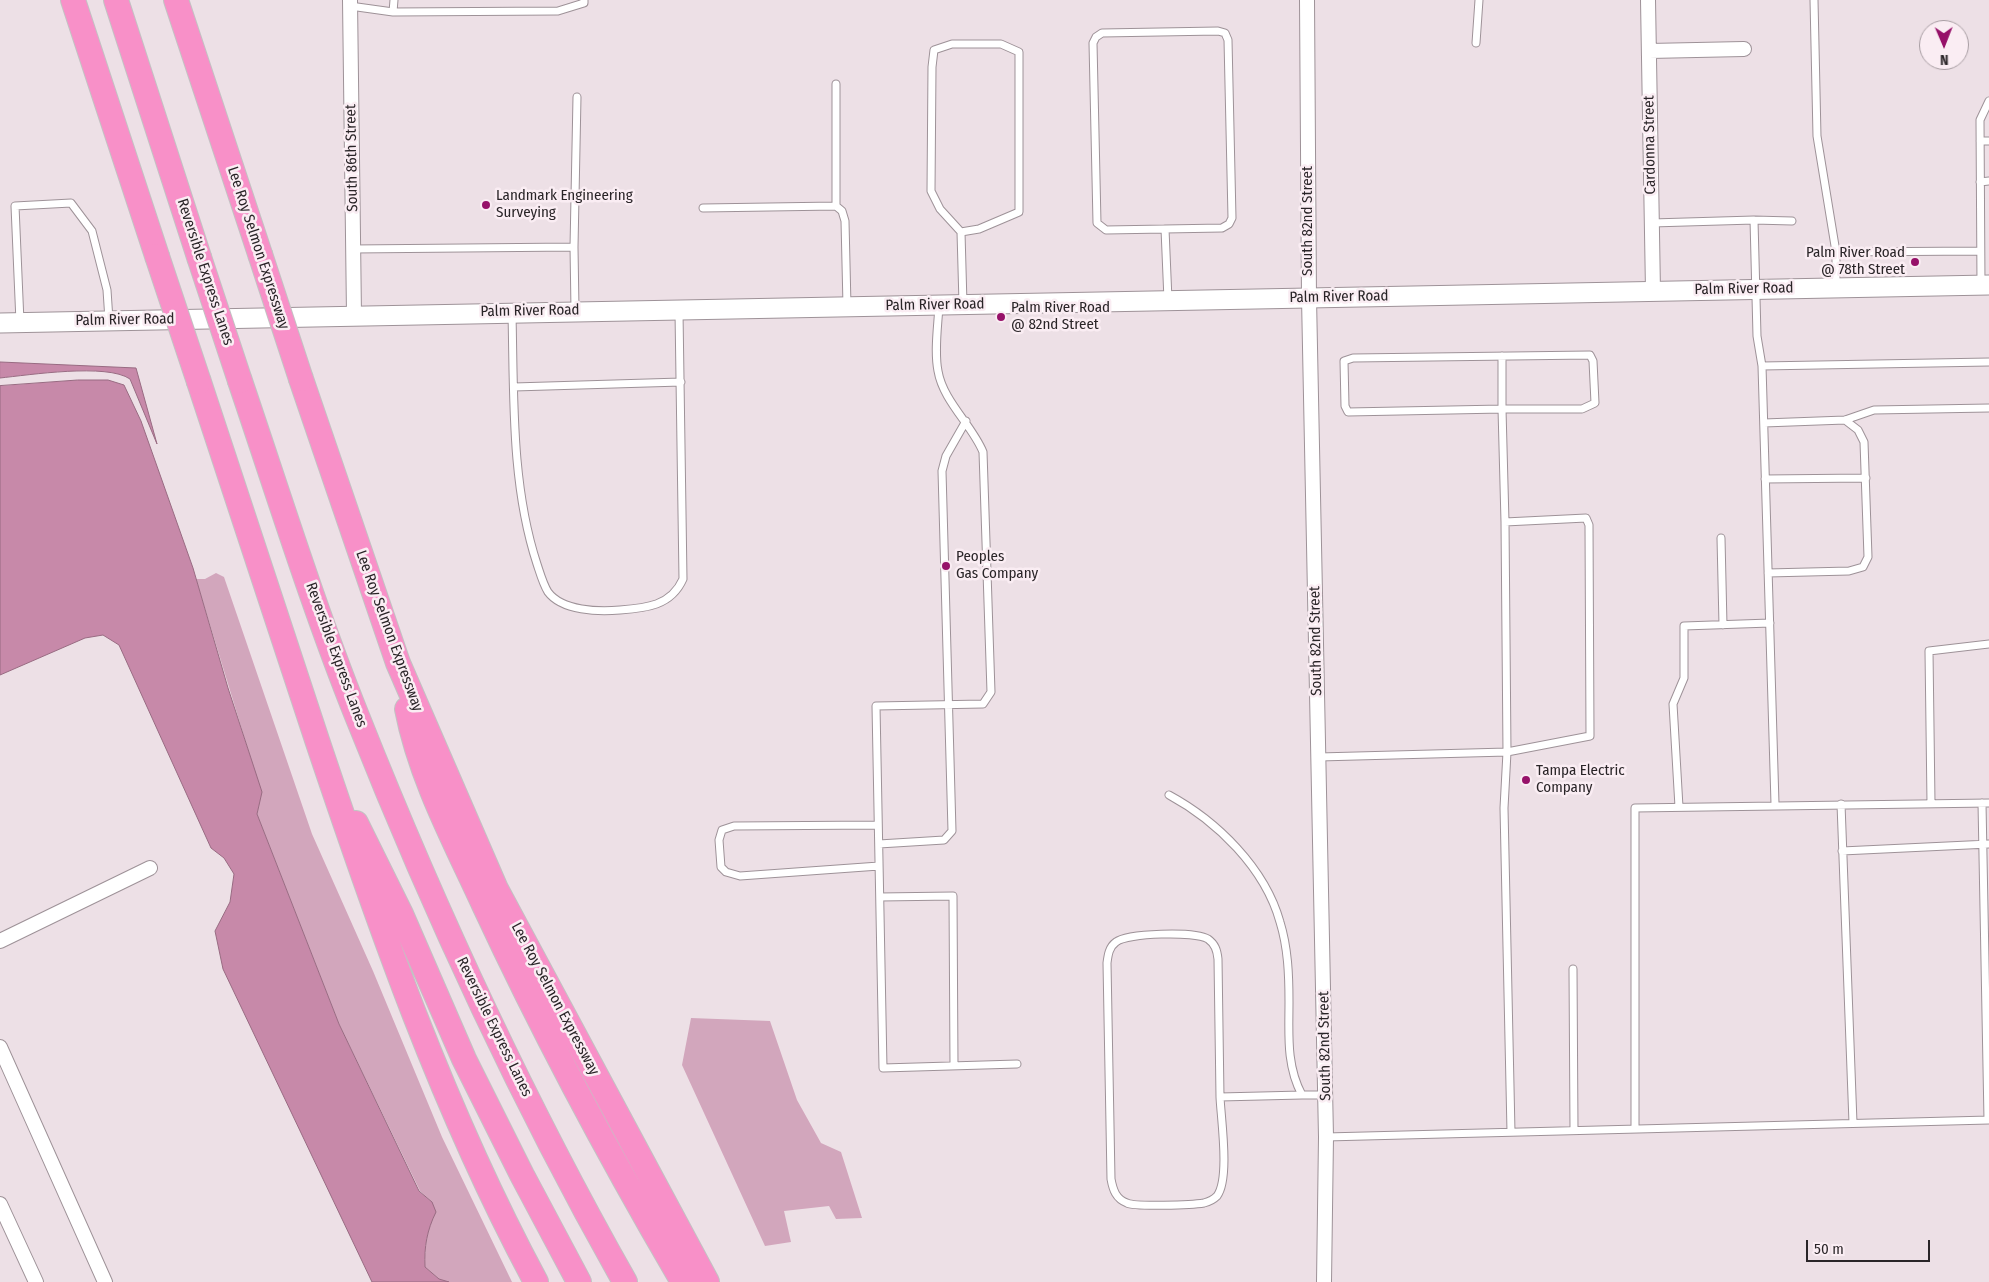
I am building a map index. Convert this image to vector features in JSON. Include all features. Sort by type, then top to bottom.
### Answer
[{"type":"highway","points":[[73,0],[336,798],[403,990],[448,1097],[536,1282]]},
{"type":"highway","name":"Reversible Express Lanes","points":[[116,0],[240,381],[356,714],[401,822],[503,1046],[544,1131],[625,1282]]},
{"type":"highway","name":"Lee Roy Selmon Expressway","points":[[176,0],[301,379],[398,663],[496,889],[707,1282]]},
{"type":"highway","points":[[398,663],[413,741],[458,849],[530,1002],[619,1170],[683,1282]]},
{"type":"highway","points":[[336,798],[353,817],[366,839],[464,1059],[522,1175],[579,1282]]},
{"type":"street","name":"South 82nd Street","points":[[1307,0],[1309,298],[1326,1094],[1324,1282]]},
{"type":"street","name":"Cardonna Street","points":[[1648,0],[1653,291]]},
{"type":"street","name":"South 86th Street","points":[[350,3],[354,315]]},
{"type":"street","points":[[1649,51],[1744,50]]},
{"type":"street","name":"Palm River Road","points":[[0,323],[1985,285]]},
{"type":"street","points":[[0,941],[150,868]]},
{"type":"street","points":[[0,1048],[105,1282]]},
{"type":"street","points":[[0,1204],[36,1282]]},
{"type":"lane","points":[[393,12],[394,0]]},
{"type":"lane","points":[[350,3],[393,12],[558,11],[584,3],[584,0]]},
{"type":"lane","points":[[1476,43],[1478,0]]},
{"type":"lane","points":[[1814,0],[1817,136],[1836,252],[1836,288]]},
{"type":"lane","points":[[1218,31],[1225,33],[1228,40],[1232,218],[1229,224],[1222,228],[1165,229],[1106,230],[1097,223],[1093,43],[1096,37],[1102,33],[1218,31]]},
{"type":"lane","points":[[961,232],[979,229],[1019,212],[1019,52],[1001,44],[952,44],[934,50],[932,67],[931,190],[940,209],[961,232],[962,304]]},
{"type":"lane","points":[[836,84],[836,206]]},
{"type":"lane","points":[[575,311],[574,247],[577,96]]},
{"type":"lane","points":[[1985,285],[1980,251],[1980,120],[1989,101]]},
{"type":"lane","points":[[1980,141],[1989,141]]},
{"type":"lane","points":[[1980,182],[1989,181]]},
{"type":"lane","points":[[20,322],[15,206],[71,203],[92,231],[107,290],[109,320]]},
{"type":"lane","points":[[703,208],[836,206],[842,211],[845,221],[847,306]]},
{"type":"lane","points":[[1754,220],[1756,336],[1762,366],[1775,804]]},
{"type":"lane","points":[[1652,223],[1792,220]]},
{"type":"lane","points":[[1165,229],[1168,300]]},
{"type":"lane","points":[[353,249],[574,247]]},
{"type":"lane","points":[[1836,252],[1980,251]]},
{"type":"lane","points":[[938,305],[938,372],[947,394],[966,421],[983,452],[991,692],[983,704],[876,706],[883,1068],[1016,1064]]},
{"type":"lane","points":[[512,312],[517,448],[530,542],[548,593],[563,604],[613,610],[656,606],[679,589],[684,579],[679,309]]},
{"type":"lane","points":[[1590,355],[1593,360],[1594,403],[1582,409],[1502,409],[1348,412],[1345,406],[1344,361],[1353,358],[1590,355]]},
{"type":"lane","points":[[1502,356],[1507,752],[1504,808],[1511,1132]]},
{"type":"lane","points":[[1762,366],[1989,362]]},
{"type":"lane","points":[[514,387],[681,382]]},
{"type":"lane","points":[[1764,423],[1845,420],[1874,410],[1989,408]]},
{"type":"lane","points":[[1768,573],[1849,571],[1863,567],[1868,557],[1864,442],[1858,430],[1845,420]]},
{"type":"lane","points":[[879,844],[944,840],[952,831],[942,471],[946,456],[966,421]]},
{"type":"lane","points":[[1765,479],[1866,478]]},
{"type":"lane","points":[[1318,757],[1507,752],[1590,736],[1589,526],[1586,518],[1505,522]]},
{"type":"lane","points":[[1720,538],[1722,625]]},
{"type":"lane","points":[[1679,807],[1673,704],[1684,678],[1684,626],[1770,623]]},
{"type":"lane","points":[[1931,803],[1929,650],[1989,644]]},
{"type":"lane","points":[[1169,795],[1197,812],[1233,843],[1260,881],[1280,919],[1288,965],[1289,1056],[1294,1079],[1302,1095]]},
{"type":"lane","points":[[1326,1137],[1989,1120],[1986,803],[1775,804],[1635,808],[1635,1128]]},
{"type":"lane","points":[[1840,804],[1853,1123]]},
{"type":"lane","points":[[878,825],[734,826],[722,830],[719,840],[721,867],[726,872],[740,876],[879,866]]},
{"type":"lane","points":[[1842,851],[1986,844]]},
{"type":"lane","points":[[880,897],[953,896],[954,1066]]},
{"type":"lane","points":[[1190,935],[1206,938],[1214,944],[1218,959],[1220,1097],[1223,1171],[1220,1189],[1216,1198],[1202,1203],[1130,1204],[1118,1197],[1112,1189],[1111,1179],[1107,963],[1111,947],[1120,940],[1130,936],[1190,935]]},
{"type":"lane","points":[[1573,969],[1574,1130]]},
{"type":"lane","points":[[1220,1097],[1326,1094]]},
{"type":"shaded area","points":[[0,362],[136,368],[157,444],[130,379],[119,374],[86,371],[67,371],[0,378]]},
{"type":"shaded area","points":[[78,380],[108,380],[124,385],[141,421],[193,568],[228,688],[262,792],[257,814],[339,1024],[419,1191],[432,1202],[436,1212],[430,1225],[427,1239],[425,1267],[439,1279],[449,1282],[372,1282],[223,969],[215,931],[230,902],[234,874],[224,858],[211,848],[119,645],[103,635],[85,638],[0,675],[0,386]]},
{"type":"shaded area","points":[[216,573],[224,577],[312,834],[373,971],[442,1137],[512,1282],[449,1282],[439,1279],[425,1267],[426,1243],[432,1202],[420,1191],[339,1024],[257,814],[261,792],[196,579],[205,579]]},
{"type":"shaded area","points":[[691,1018],[770,1021],[797,1100],[821,1143],[841,1152],[862,1218],[836,1219],[829,1206],[784,1211],[791,1242],[765,1246],[682,1065]]},
{"type":"place","name":"Landmark Engineering Surveying","points":[[486,205]]},
{"type":"place","name":"Palm River Road @ 78th Street","points":[[1915,262]]},
{"type":"place","name":"Palm River Road @ 82nd Street","points":[[1001,317]]},
{"type":"place","name":"Peoples Gas Company","points":[[946,566]]},
{"type":"place","name":"Tampa Electric Company","points":[[1526,780]]}]
